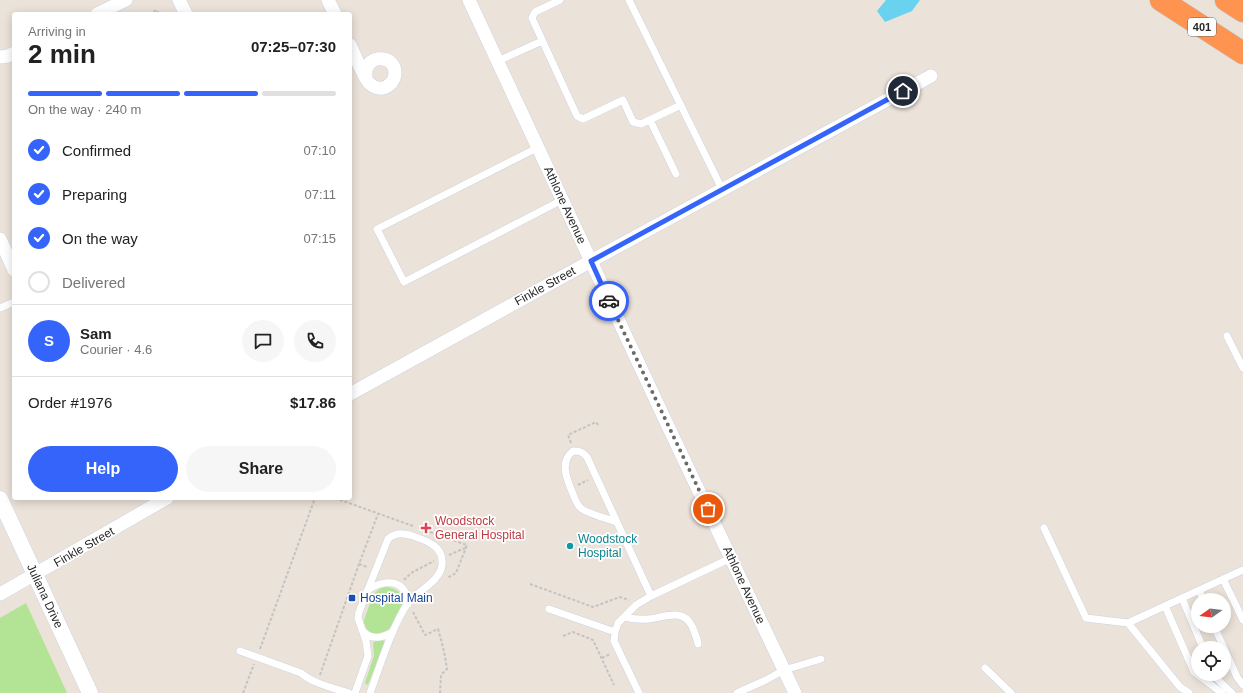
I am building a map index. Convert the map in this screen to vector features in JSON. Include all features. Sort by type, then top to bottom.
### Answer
[{"type":"highway","name":"401","points":[[1161,0],[1243,53]]},
{"type":"highway","points":[[1226,0],[1243,11]]},
{"type":"street","points":[[101,12],[126,0]]},
{"type":"street","points":[[180,0],[185,12]]},
{"type":"street","points":[[328,0],[334,12]]},
{"type":"street","name":"Athlone Avenue","points":[[469,0],[795,693]]},
{"type":"street","points":[[352,49],[366,77]]},
{"type":"street","points":[[0,57],[12,54]]},
{"type":"street","name":"Finkle Street","points":[[352,393],[722,189],[931,76]]},
{"type":"street","points":[[0,239],[12,266]]},
{"type":"street","name":"Juliana Drive","points":[[0,499],[90,693]]},
{"type":"street","name":"Finkle Street","points":[[0,594],[164,500]]},
{"type":"lane","points":[[560,0],[535,12],[532,18],[577,116],[583,119],[623,100],[633,122],[641,124],[681,105]]},
{"type":"lane","points":[[629,0],[722,189]]},
{"type":"lane","points":[[498,61],[542,41]]},
{"type":"lane","points":[[650,120],[676,174]]},
{"type":"lane","points":[[538,147],[377,229],[404,282],[562,200]]},
{"type":"lane","points":[[0,308],[12,303]]},
{"type":"lane","points":[[1227,336],[1243,368]]},
{"type":"lane","points":[[617,522],[583,511],[578,506],[566,477],[568,457],[573,451],[584,453],[587,457],[596,477],[617,522],[651,596]]},
{"type":"lane","points":[[1044,528],[1086,618],[1128,623],[1242,571]]},
{"type":"lane","points":[[356,693],[368,656],[366,641],[358,618],[361,605],[388,539],[392,535],[404,533],[429,541],[440,551],[442,565],[439,575],[415,595],[408,604],[393,632],[370,693]]},
{"type":"lane","points":[[639,693],[614,641],[618,623],[636,605],[651,596],[731,558]]},
{"type":"lane","points":[[1223,579],[1243,620]]},
{"type":"lane","points":[[367,591],[381,584],[392,583],[402,588],[406,593],[408,604]]},
{"type":"lane","points":[[1182,598],[1200,641]]},
{"type":"lane","points":[[1165,606],[1194,672],[1222,693]]},
{"type":"lane","points":[[549,608],[615,632]]},
{"type":"lane","points":[[624,617],[638,620],[648,620],[676,615],[682,616],[689,621],[697,636],[698,644]]},
{"type":"lane","points":[[1128,623],[1180,687],[1189,693]]},
{"type":"lane","points":[[362,630],[367,635],[375,638],[385,636],[393,632]]},
{"type":"lane","points":[[1217,633],[1237,677],[1243,685]]},
{"type":"lane","points":[[240,651],[300,673],[317,683],[349,693]]},
{"type":"lane","points":[[737,693],[784,670],[820,659]]},
{"type":"lane","points":[[985,668],[1011,693]]},
{"type":"lane","points":[[1219,681],[1232,693]]},
{"type":"path","points":[[573,447],[568,436],[596,422],[598,425]]},
{"type":"path","points":[[571,488],[596,477]]},
{"type":"path","points":[[243,693],[314,500]]},
{"type":"path","points":[[317,683],[378,513]]},
{"type":"path","points":[[404,581],[411,573],[466,548]]},
{"type":"path","points":[[359,564],[376,571]]},
{"type":"path","points":[[530,584],[593,607],[620,597],[631,601],[636,605]]},
{"type":"path","points":[[563,636],[573,632],[594,640],[614,685]]},
{"type":"green space","points":[[386,587],[396,590],[400,594],[402,597],[402,604],[390,628],[386,632],[377,635],[368,632],[364,620],[373,595],[379,589]]},
{"type":"green space","points":[[26,603],[67,693],[0,693],[0,618]]},
{"type":"green space","points":[[382,640],[384,643],[367,685],[365,683],[374,656],[373,643],[375,641]]},
{"type":"water","points":[[886,0],[920,0],[912,11],[885,22],[877,11]]},
{"type":"way so far","points":[[609,301],[708,509]]},
{"type":"place","name":"Woodstock General Hospital","points":[[426,528]]},
{"type":"place","name":"Woodstock Hospital","points":[[570,546]]},
{"type":"place","name":"Hospital Main","points":[[352,598]]},
{"type":"route","points":[[609,301],[591,261],[903,91]]}]
